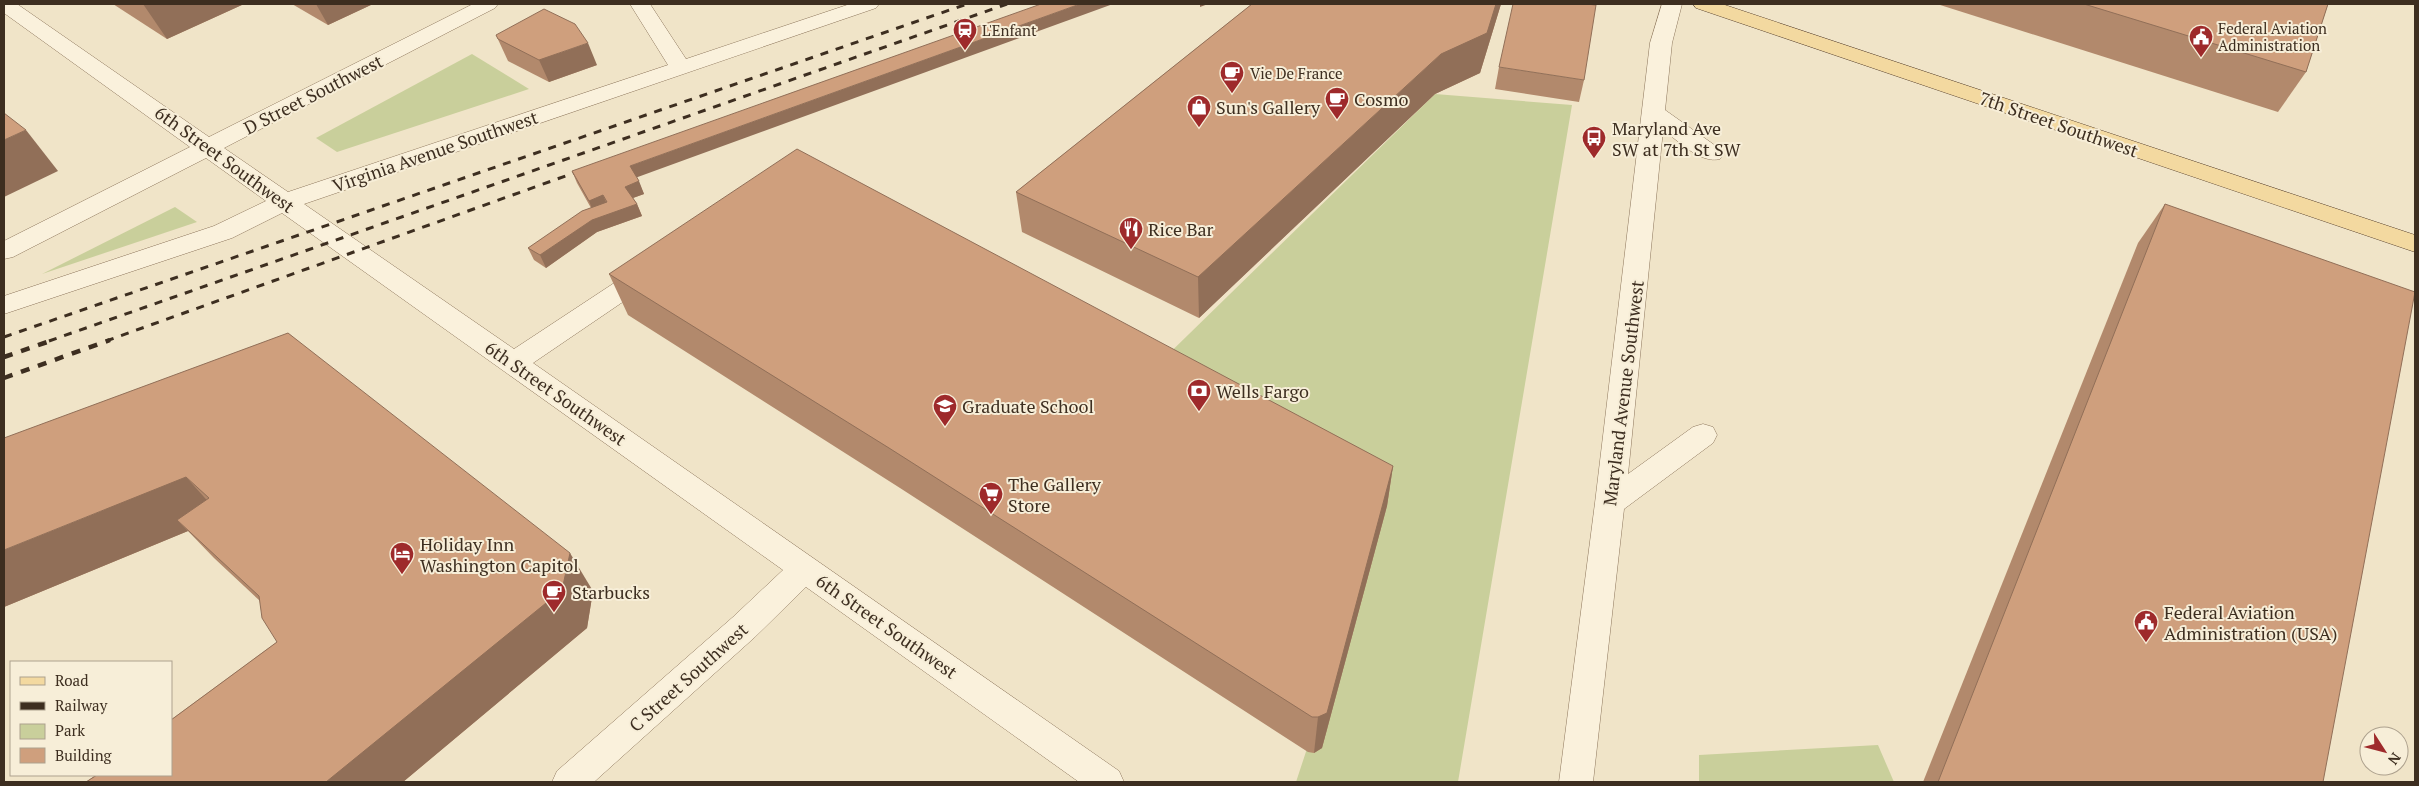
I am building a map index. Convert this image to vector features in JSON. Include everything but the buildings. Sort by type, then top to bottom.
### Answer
[{"type":"main road","name":"7th Street Southwest","points":[[1703,4],[2415,244]]},
{"type":"street","name":"6th Street Southwest","points":[[4,4],[1107,782]]},
{"type":"street","name":"D Street Southwest","points":[[4,251],[488,4]]},
{"type":"street","points":[[640,4],[681,68]]},
{"type":"street","name":"Virginia Avenue Southwest","points":[[4,305],[224,232],[284,202],[869,4]]},
{"type":"street","name":"Maryland Avenue Southwest","points":[[1576,782],[1655,114],[1661,43],[1672,4]]},
{"type":"street","points":[[1655,114],[1712,154]]},
{"type":"street","points":[[513,363],[668,260]]},
{"type":"street","points":[[1610,503],[1703,435]]},
{"type":"street","name":"C Street Southwest","points":[[570,782],[805,569]]},
{"type":"green space","points":[[472,54],[529,89],[337,152],[316,138]]},
{"type":"green space","points":[[1435,94],[1572,105],[1458,782],[1296,782],[1387,506],[1147,375]]},
{"type":"green space","points":[[175,207],[197,222],[42,274]]},
{"type":"green space","points":[[1878,745],[1894,782],[1699,782],[1699,755]]},
{"type":"railway","points":[[4,337],[967,4]]},
{"type":"railway","points":[[49,341],[1007,4]]},
{"type":"railway","points":[[106,341],[585,169]]},
{"type":"railway","points":[[4,357],[53,340]]},
{"type":"railway","points":[[4,378],[110,340]]},
{"type":"place","name":"L'Enfant","points":[[965,51]]},
{"type":"place","name":"Federal Aviation Administration","points":[[2201,58]]},
{"type":"place","name":"Vie De France","points":[[1232,94]]},
{"type":"place","name":"Cosmo","points":[[1337,120]]},
{"type":"place","name":"Sun's Gallery","points":[[1199,128]]},
{"type":"place","name":"Maryland Ave SW at 7th St SW","points":[[1594,159]]},
{"type":"place","name":"Rice Bar","points":[[1131,250]]},
{"type":"place","name":"Wells Fargo","points":[[1199,412]]},
{"type":"place","name":"Graduate School","points":[[945,427]]},
{"type":"place","name":"The Gallery Store","points":[[991,515]]},
{"type":"place","name":"Holiday Inn Washington Capitol","points":[[402,575]]},
{"type":"place","name":"Starbucks","points":[[554,613]]},
{"type":"place","name":"Federal Aviation Administration (USA)","points":[[2146,643]]}]
